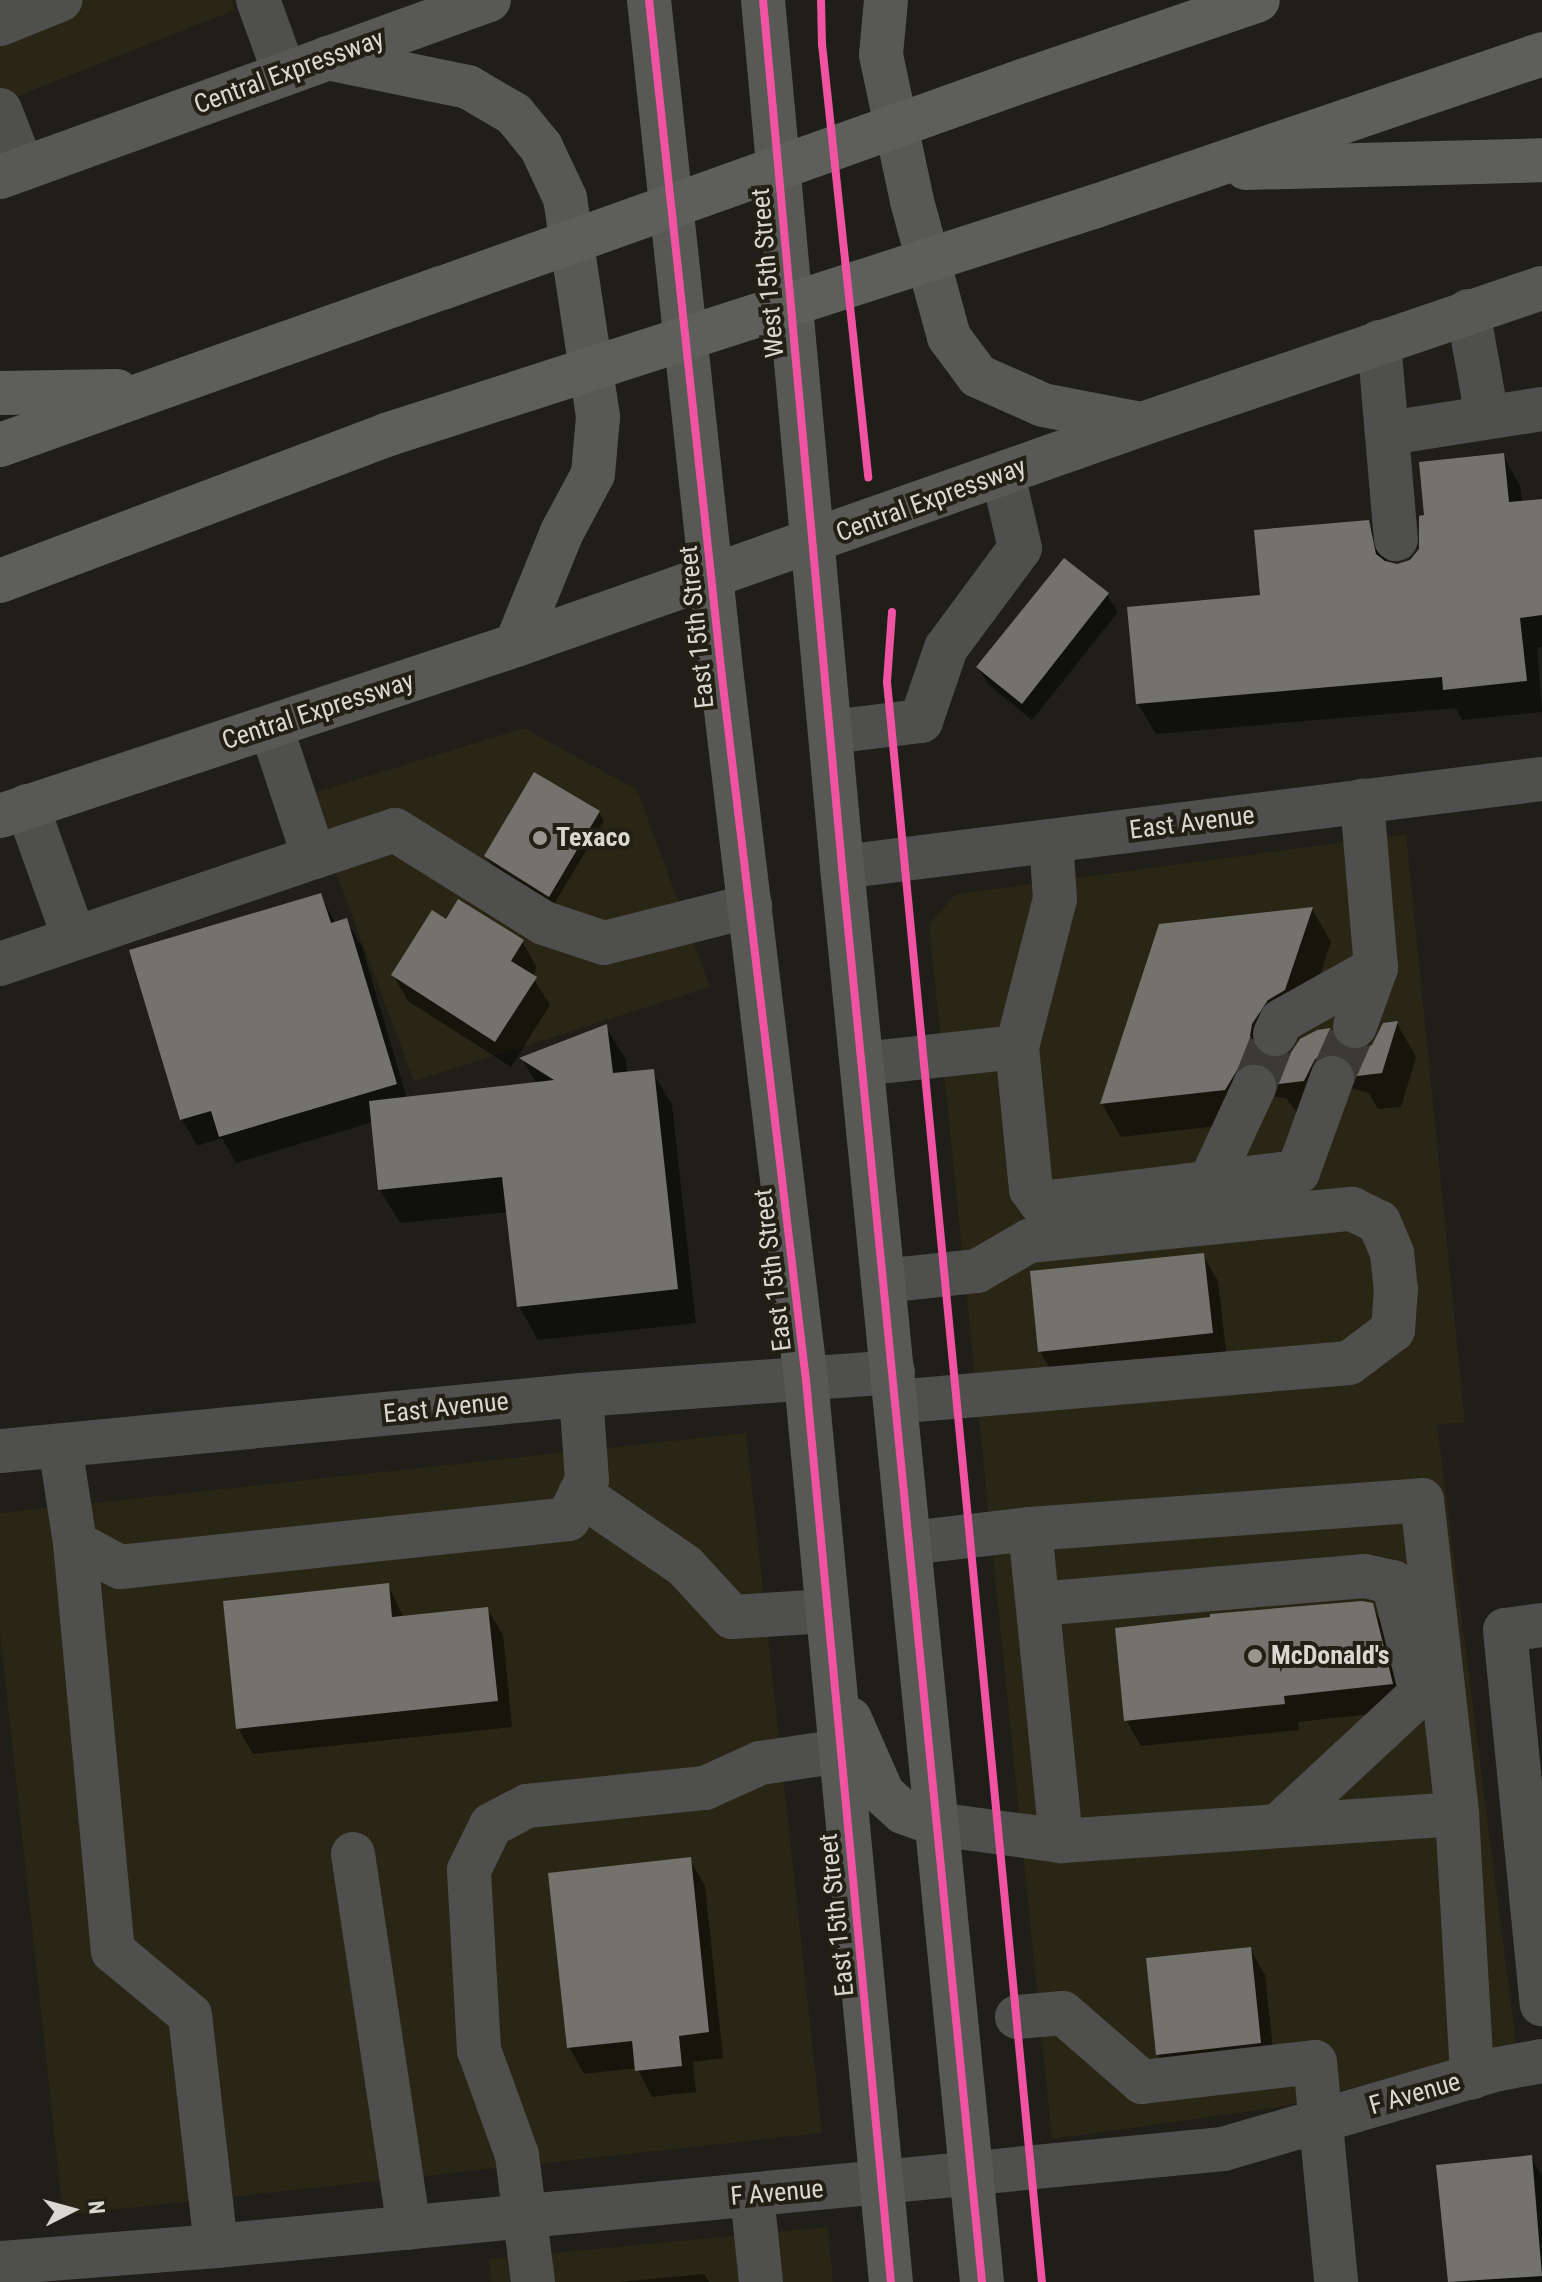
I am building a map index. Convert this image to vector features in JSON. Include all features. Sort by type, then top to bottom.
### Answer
[{"type":"highway","points":[[0,445],[1258,0]]},
{"type":"highway","points":[[0,581],[386,435],[1096,206],[1542,54]]},
{"type":"highway","points":[[1203,170],[1542,160]]},
{"type":"highway","points":[[0,393],[151,391]]},
{"type":"main road","name":"Central Expressway","points":[[11,173],[489,0]]},
{"type":"main road","name":"East 15th Street","points":[[649,0],[711,575],[806,1380],[891,2282]]},
{"type":"main road","name":"West 15th Street","points":[[763,0],[814,542]]},
{"type":"main road","points":[[886,0],[881,55],[912,201],[949,337],[978,376],[1012,392],[1043,405],[1142,424]]},
{"type":"main road","points":[[327,58],[468,87],[514,114],[541,147],[565,198],[598,417],[593,474],[562,532],[516,645]]},
{"type":"main road","name":"Central Expressway","points":[[13,811],[516,645],[1142,424],[1542,288]]},
{"type":"main road","points":[[814,542],[842,867],[982,2282]]},
{"type":"main road","points":[[835,1688],[883,1794],[903,1812],[936,1824]]},
{"type":"street","points":[[258,0],[284,72]]},
{"type":"street","points":[[0,24],[53,1]]},
{"type":"street","points":[[0,110],[11,173]]},
{"type":"street","points":[[1468,311],[1487,417]]},
{"type":"street","points":[[1379,342],[1396,539]]},
{"type":"street","points":[[1389,433],[1542,409]]},
{"type":"street","points":[[831,732],[921,721],[946,648],[1020,548],[1003,475]]},
{"type":"street","points":[[271,727],[314,857]]},
{"type":"street","name":"East Avenue","points":[[842,867],[1542,779]]},
{"type":"street","points":[[1362,801],[1376,968]]},
{"type":"street","points":[[13,811],[74,937]]},
{"type":"street","points":[[0,964],[395,830],[544,923],[604,943],[750,906]]},
{"type":"street","points":[[1051,841],[1055,899],[1017,1047],[1031,1189],[1041,1203],[1298,1172],[1291,1083],[1242,1178]]},
{"type":"street","points":[[1376,968],[1313,1030],[1376,968]]},
{"type":"street","points":[[862,1064],[1017,1047]]},
{"type":"street","name":"East Avenue","points":[[0,1451],[581,1395],[806,1380],[895,1387],[1349,1363],[1393,1330],[1396,1289],[1392,1253],[1379,1222],[1352,1209],[1029,1241],[977,1271],[883,1281]]},
{"type":"street","points":[[75,1543],[120,1567],[568,1519],[587,1480],[581,1395]]},
{"type":"street","points":[[60,1446],[75,1543],[113,1951],[190,2015],[216,2246]]},
{"type":"street","points":[[580,1494],[685,1566],[732,1617],[827,1611]]},
{"type":"street","points":[[909,1543],[1030,1529],[1422,1500],[1457,1814],[1472,2078]]},
{"type":"street","points":[[1030,1529],[1061,1841]]},
{"type":"street","points":[[1038,1604],[1364,1576],[1393,1582],[1421,1693],[1278,1826]]},
{"type":"street","points":[[1542,1625],[1505,1630],[1542,2004]]},
{"type":"street","points":[[533,2282],[517,2155],[479,2050],[469,1870],[491,1825],[527,1806],[705,1788],[760,1763],[841,1751]]},
{"type":"street","points":[[936,1824],[1061,1841],[1457,1814]]},
{"type":"street","points":[[353,1854],[409,2228]]},
{"type":"street","points":[[1017,2017],[1063,2013],[1142,2082],[1315,2062],[1336,2282]]},
{"type":"street","name":"F Avenue","points":[[0,2263],[216,2246],[1223,2149],[1542,2061]]},
{"type":"street","points":[[752,2195],[761,2282]]},
{"type":"shaded area","points":[[0,0],[231,0],[235,10],[0,103]]},
{"type":"shaded area","points":[[524,728],[637,790],[710,987],[414,1081],[307,795]]},
{"type":"shaded area","points":[[1406,834],[1465,1423],[1437,1424],[1516,2044],[1280,2107],[1052,2139],[929,924],[956,894]]},
{"type":"shaded area","points":[[746,1433],[822,2133],[63,2215],[0,1632],[0,1513]]},
{"type":"shaded area","points":[[828,2227],[833,2282],[491,2282],[489,2259]]},
{"type":"building","points":[[1504,453],[1509,502],[1542,499],[1542,615],[1520,618],[1527,681],[1443,690],[1442,677],[1136,704],[1127,607],[1260,595],[1254,530],[1369,520],[1376,554],[1385,561],[1397,564],[1410,560],[1419,549],[1419,516],[1424,515],[1419,462]]},
{"type":"building","points":[[1064,558],[1109,593],[1022,704],[976,667]]},
{"type":"building","name":"Texaco","points":[[534,772],[600,811],[549,897],[484,856]]},
{"type":"building","points":[[321,893],[331,923],[347,918],[397,1084],[219,1137],[211,1111],[180,1120],[129,950]]},
{"type":"building","points":[[458,899],[524,940],[511,961],[537,977],[495,1042],[391,975],[432,910],[446,919]]},
{"type":"building","points":[[1313,907],[1285,990],[1268,1000],[1252,1024],[1250,1036],[1254,1048],[1265,1057],[1278,1059],[1290,1054],[1300,1039],[1317,1030],[1330,1028],[1336,1043],[1347,1050],[1360,1050],[1372,1045],[1383,1023],[1398,1021],[1382,1073],[1357,1076],[1351,1061],[1340,1054],[1328,1053],[1315,1059],[1304,1081],[1279,1084],[1274,1072],[1265,1065],[1251,1062],[1239,1067],[1225,1090],[1100,1104],[1159,924]]},
{"type":"building","points":[[607,1024],[613,1073],[654,1069],[678,1289],[517,1307],[502,1177],[378,1190],[369,1101],[554,1080],[519,1058]]},
{"type":"building","points":[[1204,1253],[1213,1333],[1038,1352],[1030,1271]]},
{"type":"building","points":[[389,1583],[392,1617],[488,1607],[498,1701],[236,1729],[223,1601]]},
{"type":"building","name":"McDonald's","points":[[1362,1601],[1373,1603],[1393,1684],[1284,1696],[1285,1704],[1124,1721],[1115,1628],[1210,1617],[1210,1614]]},
{"type":"building","points":[[691,1857],[709,2032],[679,2036],[682,2066],[635,2071],[632,2041],[567,2048],[548,1873]]},
{"type":"building","points":[[1251,1947],[1261,2043],[1156,2055],[1146,1958]]},
{"type":"building","points":[[1532,2155],[1542,2276],[1448,2282],[1436,2165]]},
{"type":"tunnel","points":[[1332,1078],[1355,1026]]},
{"type":"tunnel","points":[[1254,1087],[1275,1034]]},
{"type":"cycle path","points":[[649,0],[722,677],[806,1380],[891,2282]]},
{"type":"cycle path","points":[[763,0],[842,867],[982,2282]]},
{"type":"cycle path","points":[[821,0],[822,44],[868,478]]},
{"type":"cycle path","points":[[892,612],[887,682],[1042,2282]]},
{"type":"place","name":"Texaco","points":[[540,838]]},
{"type":"place","name":"McDonald's","points":[[1255,1656]]}]
